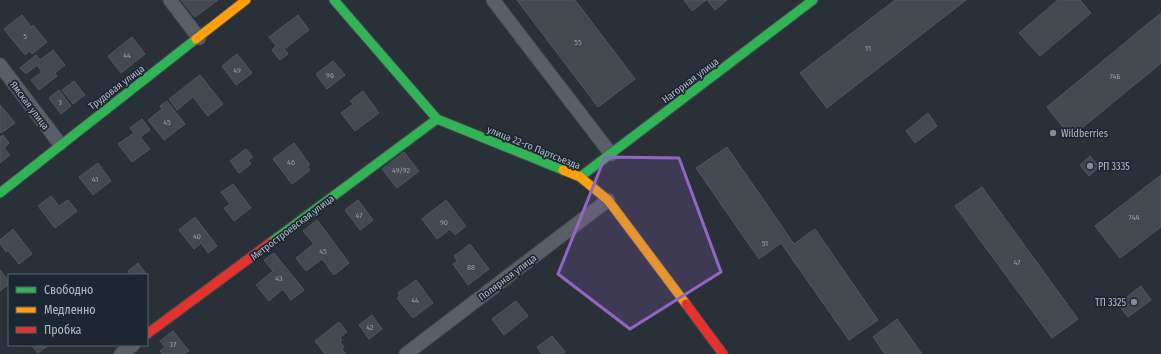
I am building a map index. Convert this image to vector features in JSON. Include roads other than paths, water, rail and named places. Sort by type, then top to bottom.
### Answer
[{"type":"street","points":[[170,0],[199,38]]},
{"type":"street","name":"Трудовая улица","points":[[0,193],[60,144],[199,38],[246,0]]},
{"type":"street","name":"улица 22-го Партсъезда","points":[[334,0],[437,119],[580,177],[608,200],[723,354]]},
{"type":"street","points":[[493,0],[611,154]]},
{"type":"street","name":"Нагорная улица","points":[[580,177],[813,0]]},
{"type":"street","name":"Ямская улица","points":[[0,65],[60,144]]},
{"type":"street","name":"Метростроевская улица","points":[[148,333],[437,119]]},
{"type":"street","name":"Полярная улица","points":[[406,354],[608,200]]},
{"type":"street","points":[[121,354],[132,346]]},
{"type":"place","name":"Wildberries","points":[[1053,133]]},
{"type":"place","name":"РП 3335","points":[[1090,166]]},
{"type":"place","name":"ТП 3325","points":[[1134,302]]}]
